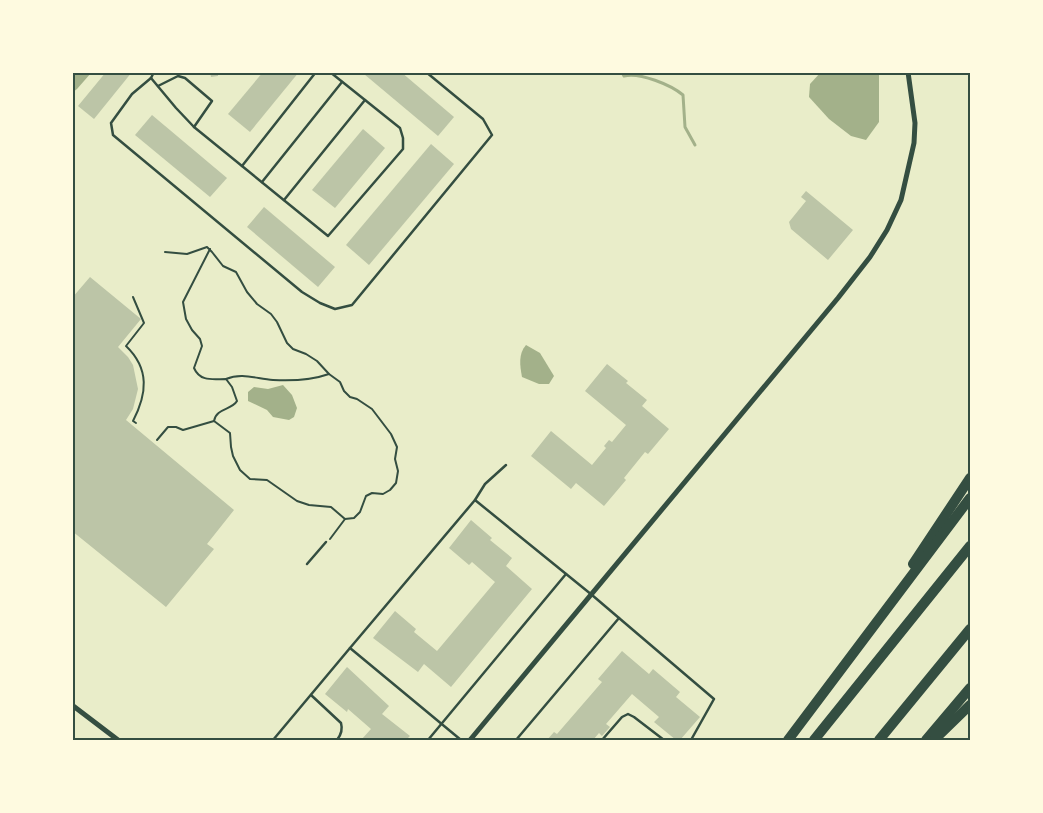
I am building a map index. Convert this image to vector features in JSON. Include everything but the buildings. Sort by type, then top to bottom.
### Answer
[{"type":"highway","points":[[886,609],[925,545],[970,478]]},
{"type":"highway","points":[[788,740],[970,498]]},
{"type":"highway","points":[[814,740],[970,546]]},
{"type":"highway","points":[[879,740],[970,629]]},
{"type":"highway","points":[[926,740],[970,688]]},
{"type":"highway","points":[[934,740],[970,705]]},
{"type":"street","points":[[470,740],[838,298],[870,257],[887,230],[902,200],[914,143],[915,123],[908,72]]},
{"type":"street","points":[[72,705],[118,740]]},
{"type":"lane","points":[[154,72],[151,78],[132,94],[111,123],[113,135],[302,292],[320,303],[335,309],[352,305],[492,135],[483,119],[426,72]]},
{"type":"lane","points":[[242,166],[316,72]]},
{"type":"lane","points":[[151,78],[194,127],[328,236],[403,149],[403,138],[400,128],[330,72]]},
{"type":"lane","points":[[158,86],[178,76],[185,78],[212,101],[194,127]]},
{"type":"lane","points":[[262,182],[342,82]]},
{"type":"lane","points":[[284,200],[365,100]]},
{"type":"lane","points":[[273,740],[475,500],[485,484],[506,465]]},
{"type":"lane","points":[[475,500],[592,595],[714,699],[691,740]]},
{"type":"lane","points":[[308,564],[326,542]]},
{"type":"lane","points":[[428,740],[566,574]]},
{"type":"lane","points":[[516,740],[619,618]]},
{"type":"lane","points":[[350,648],[461,740]]},
{"type":"lane","points":[[311,695],[341,723],[341,733],[336,740]]},
{"type":"lane","points":[[602,740],[622,717],[628,714],[664,740]]},
{"type":"path","points":[[165,252],[187,254],[207,247],[223,266],[236,272],[247,292],[257,304],[271,314],[287,343],[293,349],[317,361],[329,374],[340,382],[344,391],[350,397],[357,398],[372,408],[391,434],[397,447],[395,460],[398,471],[396,483],[384,494],[372,493],[366,496],[360,512],[354,518],[346,520],[326,542]]},
{"type":"path","points":[[210,250],[183,302],[184,313],[189,325],[200,339],[202,346],[194,368],[196,372],[206,379],[240,376],[261,377],[272,380],[310,378],[329,374]]},
{"type":"path","points":[[132,297],[144,323],[126,346],[137,360],[144,378],[143,400],[133,420],[136,423]]},
{"type":"path","points":[[214,421],[218,413],[233,406],[237,401],[232,386],[226,378]]},
{"type":"path","points":[[214,421],[230,433],[230,447],[233,456],[240,470],[250,479],[267,480],[297,501],[309,505],[331,507],[346,520]]},
{"type":"path","points":[[157,440],[168,428],[176,427],[183,430],[214,421]]},
{"type":"shaded area","points":[[73,72],[91,73],[73,92]]},
{"type":"shaded area","points":[[821,72],[879,73],[879,122],[866,140],[851,136],[829,119],[809,97],[810,84]]},
{"type":"shaded area","points":[[526,345],[540,353],[554,376],[549,384],[539,384],[522,377],[521,356]]},
{"type":"shaded area","points":[[283,385],[292,395],[297,408],[294,417],[289,420],[273,417],[267,410],[248,401],[248,392],[254,387],[268,389]]},
{"type":"waterway","points":[[622,72],[624,76],[631,75],[655,80],[683,95],[685,127],[695,145]]}]
